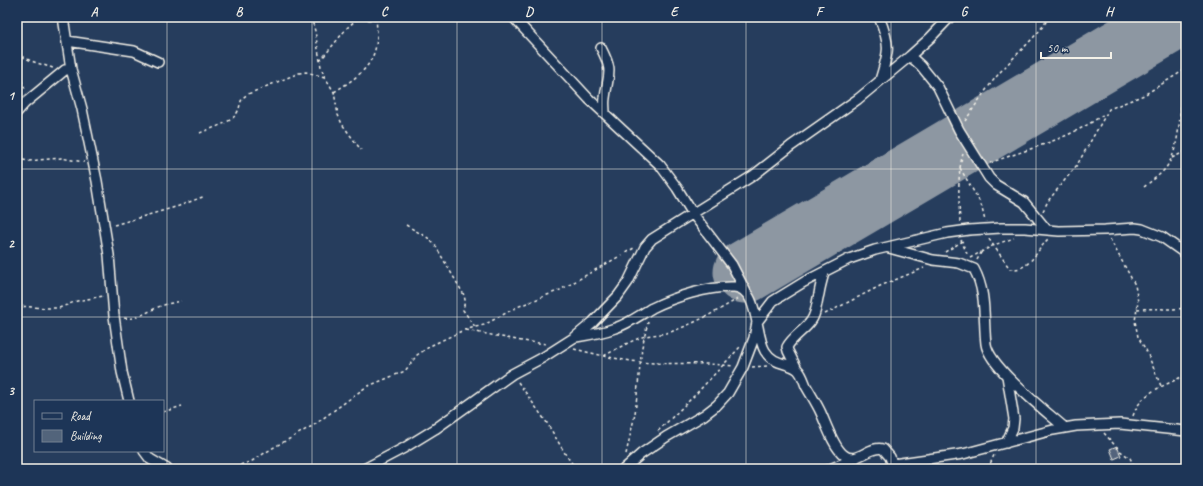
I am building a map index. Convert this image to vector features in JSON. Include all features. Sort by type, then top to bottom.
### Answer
[{"type":"street","points":[[63,17],[67,40],[68,69],[82,109],[109,255],[114,316],[122,372],[129,400]]},
{"type":"street","points":[[513,17],[589,98],[660,165],[677,188],[693,214],[732,265],[747,294],[758,322],[759,336],[765,351],[772,359],[797,369]]},
{"type":"street","points":[[879,17],[886,35],[888,48],[880,80]]},
{"type":"street","points":[[364,469],[404,448],[435,429],[512,374],[542,358],[575,337],[593,322],[618,296],[628,282],[645,247],[652,239],[754,175],[791,146],[858,99],[910,56],[950,17]]},
{"type":"street","points":[[67,40],[134,52],[158,62]]},
{"type":"street","points":[[601,48],[608,62],[610,75],[605,98],[605,114]]},
{"type":"street","points":[[910,56],[921,66],[938,87],[959,130],[981,166],[996,185],[1024,202],[1047,230]]},
{"type":"street","points":[[17,112],[28,100],[68,69]]},
{"type":"street","points":[[624,469],[641,454],[666,437],[704,415],[717,405],[728,393],[744,367],[758,322],[773,301],[804,282],[849,259],[887,247],[960,231],[1025,228],[1059,231],[1128,228],[1142,229],[1162,237],[1186,253]]},
{"type":"street","points":[[887,247],[937,260],[959,263],[974,269],[983,292],[986,323],[986,345],[991,355],[1007,376],[1065,428]]},
{"type":"street","points":[[824,273],[818,296],[818,307],[812,320],[807,327],[793,338],[787,346],[788,351],[840,452],[848,457],[858,457]]},
{"type":"street","points":[[575,337],[600,333],[616,328],[654,308],[678,298],[721,287],[736,287],[747,294]]},
{"type":"street","points":[[1003,444],[1013,428],[1014,420],[1007,376]]},
{"type":"street","points":[[830,469],[871,450],[881,448],[886,452],[893,466],[963,454],[1065,428],[1100,424],[1120,424],[1186,432]]},
{"type":"street","points":[[145,452],[150,459],[166,469]]},
{"type":"path","points":[[311,17],[315,30],[320,62],[325,77],[334,92],[336,107],[342,124],[361,150]]},
{"type":"path","points":[[320,62],[357,17],[368,20],[376,20],[380,17]]},
{"type":"path","points":[[959,130],[1003,69],[1036,35],[1049,17]]},
{"type":"path","points":[[334,92],[351,81],[367,66],[373,56],[377,46],[378,33],[376,20]]},
{"type":"path","points":[[17,53],[30,61],[68,69]]},
{"type":"path","points":[[17,69],[26,90],[28,100]]},
{"type":"path","points":[[981,166],[1043,146],[1071,134],[1096,120],[1113,107],[1144,95],[1186,69]]},
{"type":"path","points":[[200,133],[228,121],[237,112],[242,98],[252,92],[299,73],[306,72],[325,77]]},
{"type":"path","points":[[1144,187],[1166,168],[1172,158],[1176,141],[1181,97],[1186,75]]},
{"type":"path","points":[[1040,222],[1048,201],[1077,165],[1107,112]]},
{"type":"path","points":[[967,144],[960,168],[959,206],[962,242],[969,258],[994,245],[1018,236]]},
{"type":"path","points":[[1172,158],[1186,151]]},
{"type":"path","points":[[17,159],[28,161],[61,158],[93,164]]},
{"type":"path","points":[[960,168],[981,204],[987,229]]},
{"type":"path","points":[[104,227],[120,224],[205,196]]},
{"type":"path","points":[[406,225],[428,238],[435,245],[445,264],[462,288],[465,300],[463,310],[476,328]]},
{"type":"path","points":[[1105,230],[1135,285],[1138,302],[1136,321],[1138,337],[1146,350],[1161,386]]},
{"type":"path","points":[[994,245],[1006,265],[1010,269],[1016,270],[1024,267],[1031,261],[1043,244],[1059,231]]},
{"type":"path","points":[[812,320],[880,286],[937,260],[966,239]]},
{"type":"path","points":[[228,469],[252,461],[314,425],[366,387],[405,371],[417,355],[425,349],[464,330],[484,326],[517,307],[560,290],[636,247]]},
{"type":"path","points":[[976,262],[982,251]]},
{"type":"path","points":[[604,356],[627,343],[644,337],[674,331],[747,294]]},
{"type":"path","points":[[17,306],[59,308],[77,301],[112,295]]},
{"type":"path","points":[[114,316],[130,319],[144,315],[168,304],[181,301]]},
{"type":"path","points":[[626,454],[635,414],[644,337],[654,308]]},
{"type":"path","points":[[1137,309],[1155,308],[1170,310],[1186,308]]},
{"type":"path","points":[[464,330],[522,341],[562,346],[604,356],[640,362],[744,367],[767,366]]},
{"type":"path","points":[[658,430],[725,365]]},
{"type":"path","points":[[512,374],[548,423],[566,455],[576,469]]},
{"type":"path","points":[[1130,425],[1136,406],[1145,397],[1161,386],[1186,374]]},
{"type":"path","points":[[164,412],[182,406]]},
{"type":"path","points":[[1100,424],[1108,439],[1130,458],[1136,469]]},
{"type":"path","points":[[988,469],[1003,444]]},
{"type":"building","points":[[1117,446],[1121,456],[1114,459],[1110,449]]},
{"type":"runway","points":[[745,272],[1177,17]]}]
